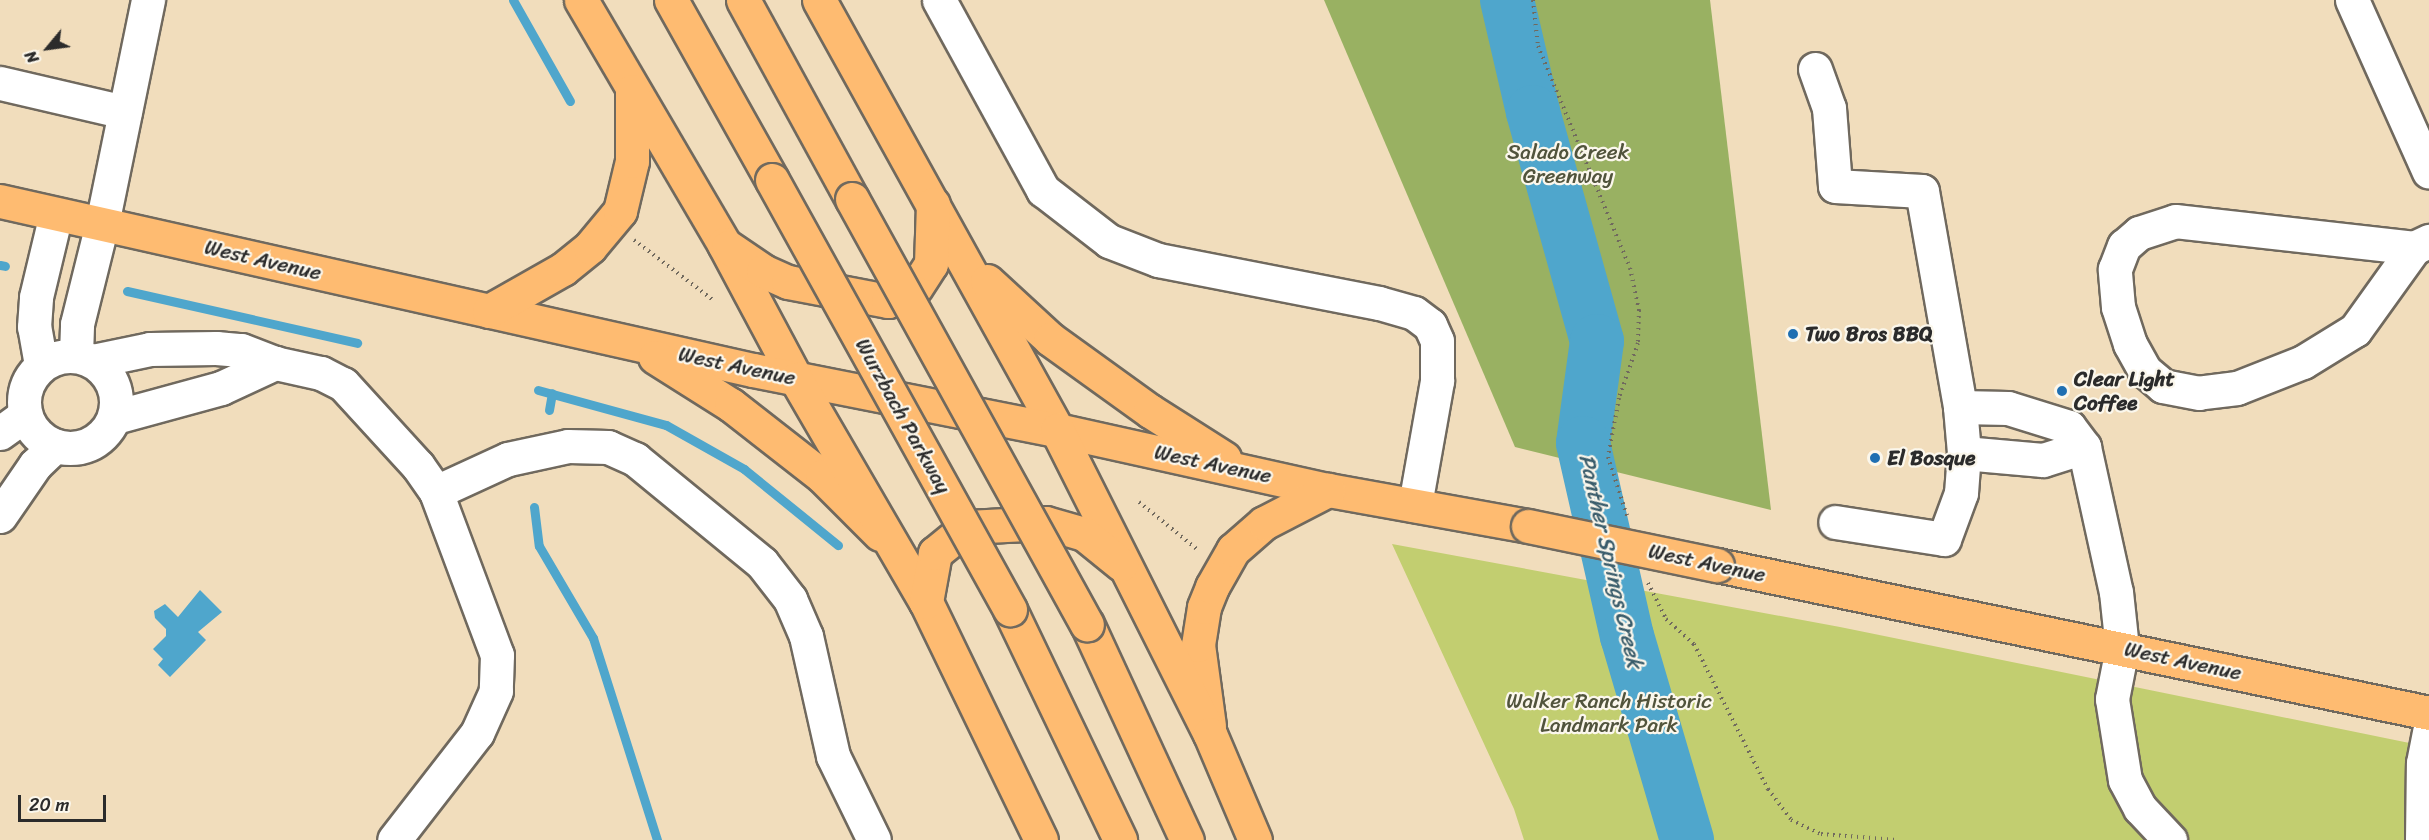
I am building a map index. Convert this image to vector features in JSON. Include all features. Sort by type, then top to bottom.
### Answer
[{"type":"main road","points":[[581,0],[724,244],[796,379],[899,552],[926,602],[1041,840]]},
{"type":"main road","name":"Wurzbach Parkway","points":[[671,0],[1010,610],[1120,840]]},
{"type":"main road","points":[[743,0],[1087,624],[1187,840]]},
{"type":"main road","points":[[819,0],[1058,430],[1210,734],[1255,840]]},
{"type":"main road","points":[[489,311],[563,269],[590,247],[620,211],[632,161],[632,89]]},
{"type":"main road","name":"West Avenue","points":[[0,201],[796,379],[1058,430],[1328,490],[1528,526],[2429,713]]},
{"type":"main road","points":[[724,244],[763,271],[788,282],[888,301],[915,287],[931,264],[933,204]]},
{"type":"main road","points":[[966,263],[1050,339],[1150,411],[1243,470]]},
{"type":"main road","points":[[633,344],[731,405],[822,476],[899,552]]},
{"type":"main road","points":[[1210,734],[1198,645],[1204,608],[1212,587],[1233,550],[1264,523],[1328,490]]},
{"type":"main road","points":[[926,602],[935,553],[967,526],[1046,523],[1084,534],[1131,573]]},
{"type":"street","points":[[148,0],[102,224],[77,324],[84,358],[106,371],[114,385],[115,417],[98,440],[70,449],[55,446],[32,429],[13,424],[29,379],[41,365],[57,357],[84,358],[190,348],[241,350],[275,363],[321,373],[343,384],[418,466],[436,492],[497,655],[496,691],[477,733],[394,840]]},
{"type":"street","points":[[939,0],[1043,190],[1108,241],[1158,260],[1379,303],[1414,313],[1430,325],[1437,341],[1437,381],[1415,505]]},
{"type":"street","points":[[2352,0],[2429,172]]},
{"type":"street","points":[[1815,69],[1829,108],[1835,186],[1922,191],[1960,407],[1964,453],[1961,494],[1944,539],[1834,522]]},
{"type":"street","points":[[0,83],[124,112]]},
{"type":"street","points":[[41,365],[34,327],[36,297],[56,214]]},
{"type":"street","points":[[2175,221],[2422,245],[2355,330],[2303,362],[2237,388],[2199,393],[2163,386],[2145,371],[2130,344],[2118,308],[2115,269],[2124,246],[2139,233],[2175,221]]},
{"type":"street","points":[[190,348],[197,395]]},
{"type":"street","points":[[115,417],[197,395],[275,363]]},
{"type":"street","points":[[1960,407],[2008,408],[2069,427],[2084,447],[2116,592],[2122,648],[2112,699],[2125,780],[2140,808],[2170,840]]},
{"type":"street","points":[[0,516],[35,465],[55,446]]},
{"type":"street","points":[[436,492],[508,459],[567,446],[608,447],[635,459],[762,562],[790,599],[806,636],[833,756],[874,840]]},
{"type":"street","points":[[1964,453],[2043,460],[2084,447]]},
{"type":"street","points":[[2422,840],[2423,763],[2429,732]]},
{"type":"path","points":[[1533,0],[1538,45],[1630,267],[1639,310],[1638,343],[1619,398],[1608,457],[1629,522]]},
{"type":"path","points":[[627,234],[713,300]]},
{"type":"path","points":[[1139,502],[1207,557]]},
{"type":"path","points":[[1646,576],[1652,598],[1666,619],[1694,644],[1767,789],[1791,820],[1821,834],[1897,840]]},
{"type":"green space","name":"Salado Creek Greenway","points":[[1324,0],[1710,0],[1771,510],[1515,447]]},
{"type":"green space","name":"Walker Ranch Historic Landmark Park","points":[[1392,544],[1840,627],[2429,747],[2429,840],[1524,840],[1514,809]]},
{"type":"water","points":[[200,590],[222,612],[198,632],[206,640],[170,677],[158,665],[163,659],[153,649],[166,636],[166,629],[155,618],[154,611],[165,604],[178,617]]},
{"type":"waterway","points":[[513,0],[570,101]]},
{"type":"waterway","name":"Panther Springs Creek","points":[[1507,0],[1533,112],[1597,341],[1583,443],[1627,636],[1687,840]]},
{"type":"waterway","points":[[0,265],[5,266]]},
{"type":"waterway","points":[[127,291],[357,343]]},
{"type":"waterway","points":[[538,390],[666,425],[744,469],[838,545]]},
{"type":"waterway","points":[[549,410],[552,393]]},
{"type":"waterway","points":[[534,507],[539,546],[593,638],[657,840]]},
{"type":"place","name":"Two Bros BBQ","points":[[1793,334]]},
{"type":"place","name":"Clear Light Coffee","points":[[2062,391]]},
{"type":"place","name":"El Bosque","points":[[1875,458]]}]
